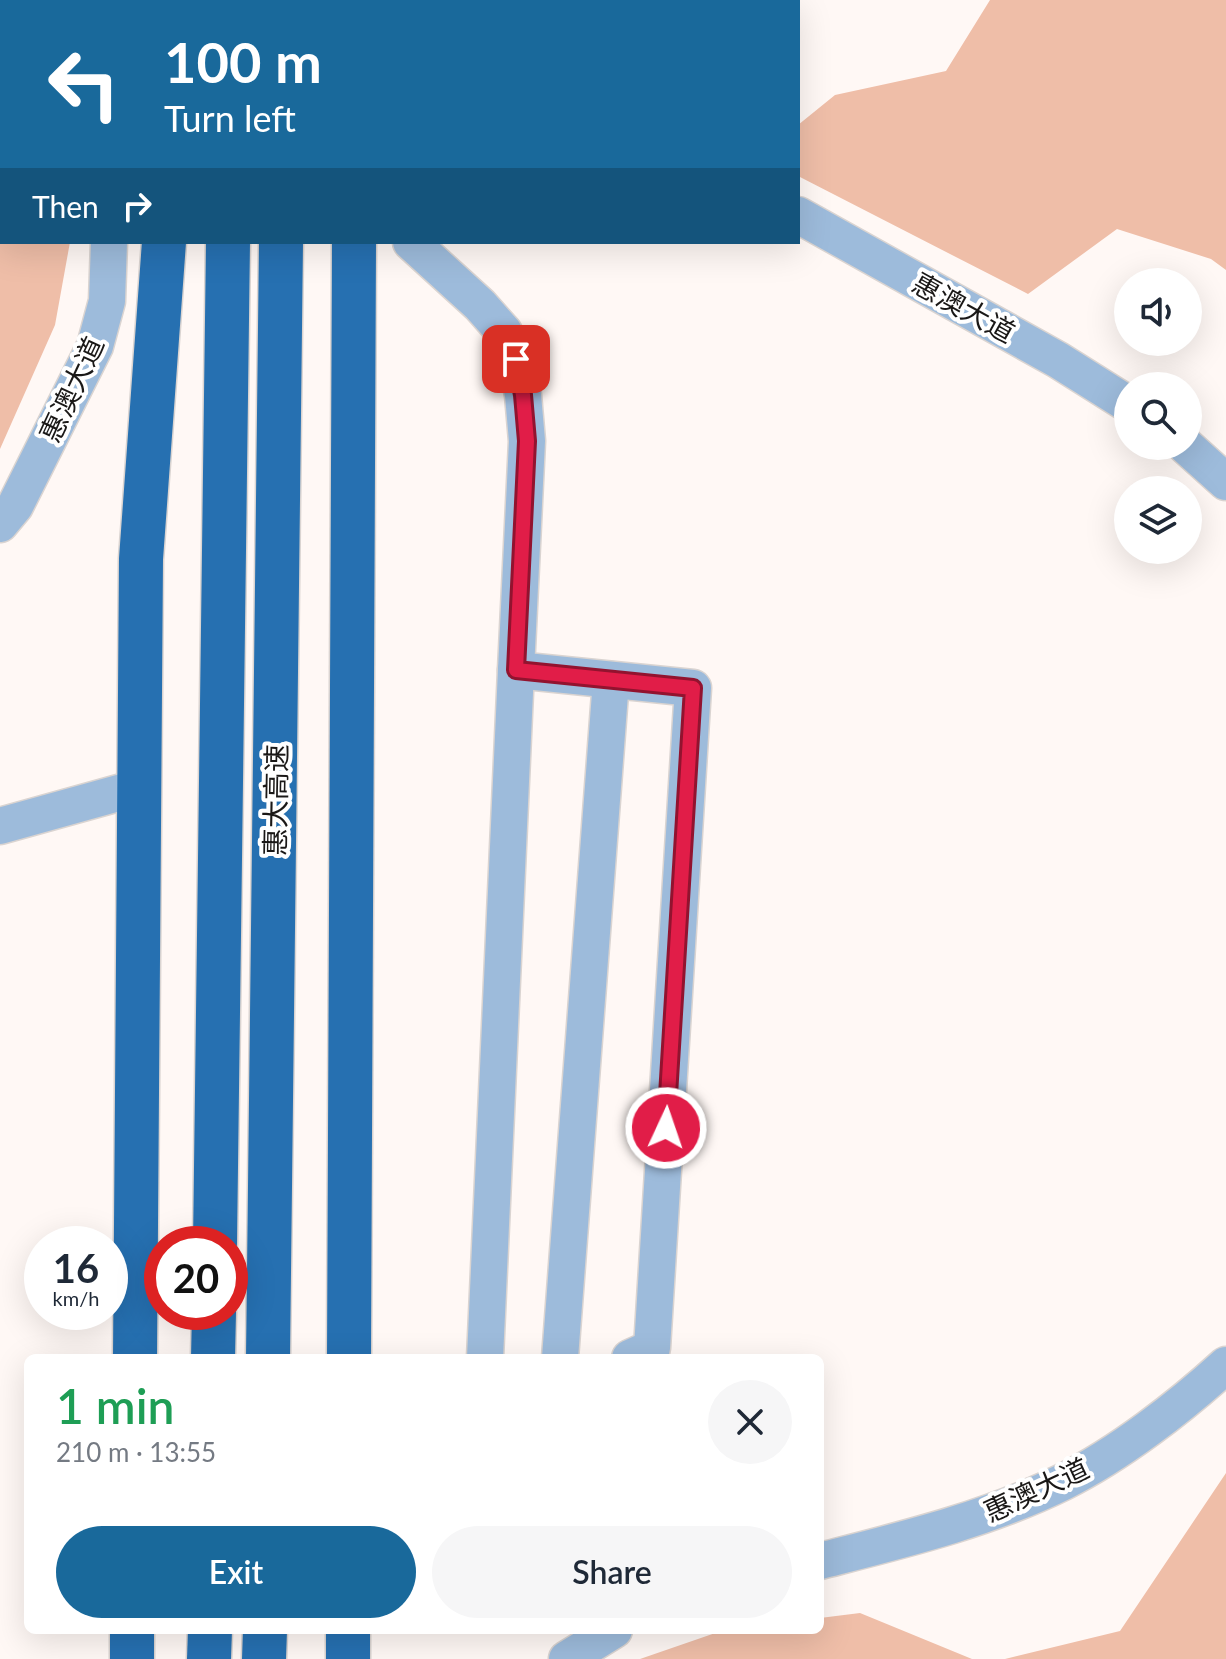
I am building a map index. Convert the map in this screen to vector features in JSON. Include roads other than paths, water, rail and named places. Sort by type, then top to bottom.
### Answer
[{"type":"highway","points":[[135,1354],[141,559],[164,244]]},
{"type":"highway","name":"惠大高速","points":[[215,1226],[228,244]]},
{"type":"highway","name":"惠大高速","points":[[268,1354],[281,244]]},
{"type":"highway","points":[[349,1354],[354,244]]},
{"type":"highway","points":[[213,1354],[214,1330]]},
{"type":"highway","points":[[132,1634],[132,1659]]},
{"type":"highway","points":[[209,1659],[210,1634]]},
{"type":"highway","points":[[264,1659],[265,1634]]},
{"type":"highway","points":[[348,1634],[348,1659]]},
{"type":"street","name":"惠澳大道","points":[[800,216],[1058,360],[1114,395]]},
{"type":"street","name":"惠澳大道","points":[[0,524],[15,506],[95,346],[107,301],[109,244]]},
{"type":"street","points":[[413,244],[480,305],[504,332],[516,359],[527,441],[485,1354]]},
{"type":"street","points":[[1202,460],[1226,482]]},
{"type":"street","points":[[516,670],[693,688],[652,1348],[639,1354]]},
{"type":"street","points":[[560,1354],[611,680]]},
{"type":"street","points":[[0,826],[140,787]]},
{"type":"street","name":"惠澳大道","points":[[824,1560],[943,1528],[999,1509],[1064,1481],[1131,1441],[1226,1365]]},
{"type":"street","points":[[567,1659],[608,1634]]}]
